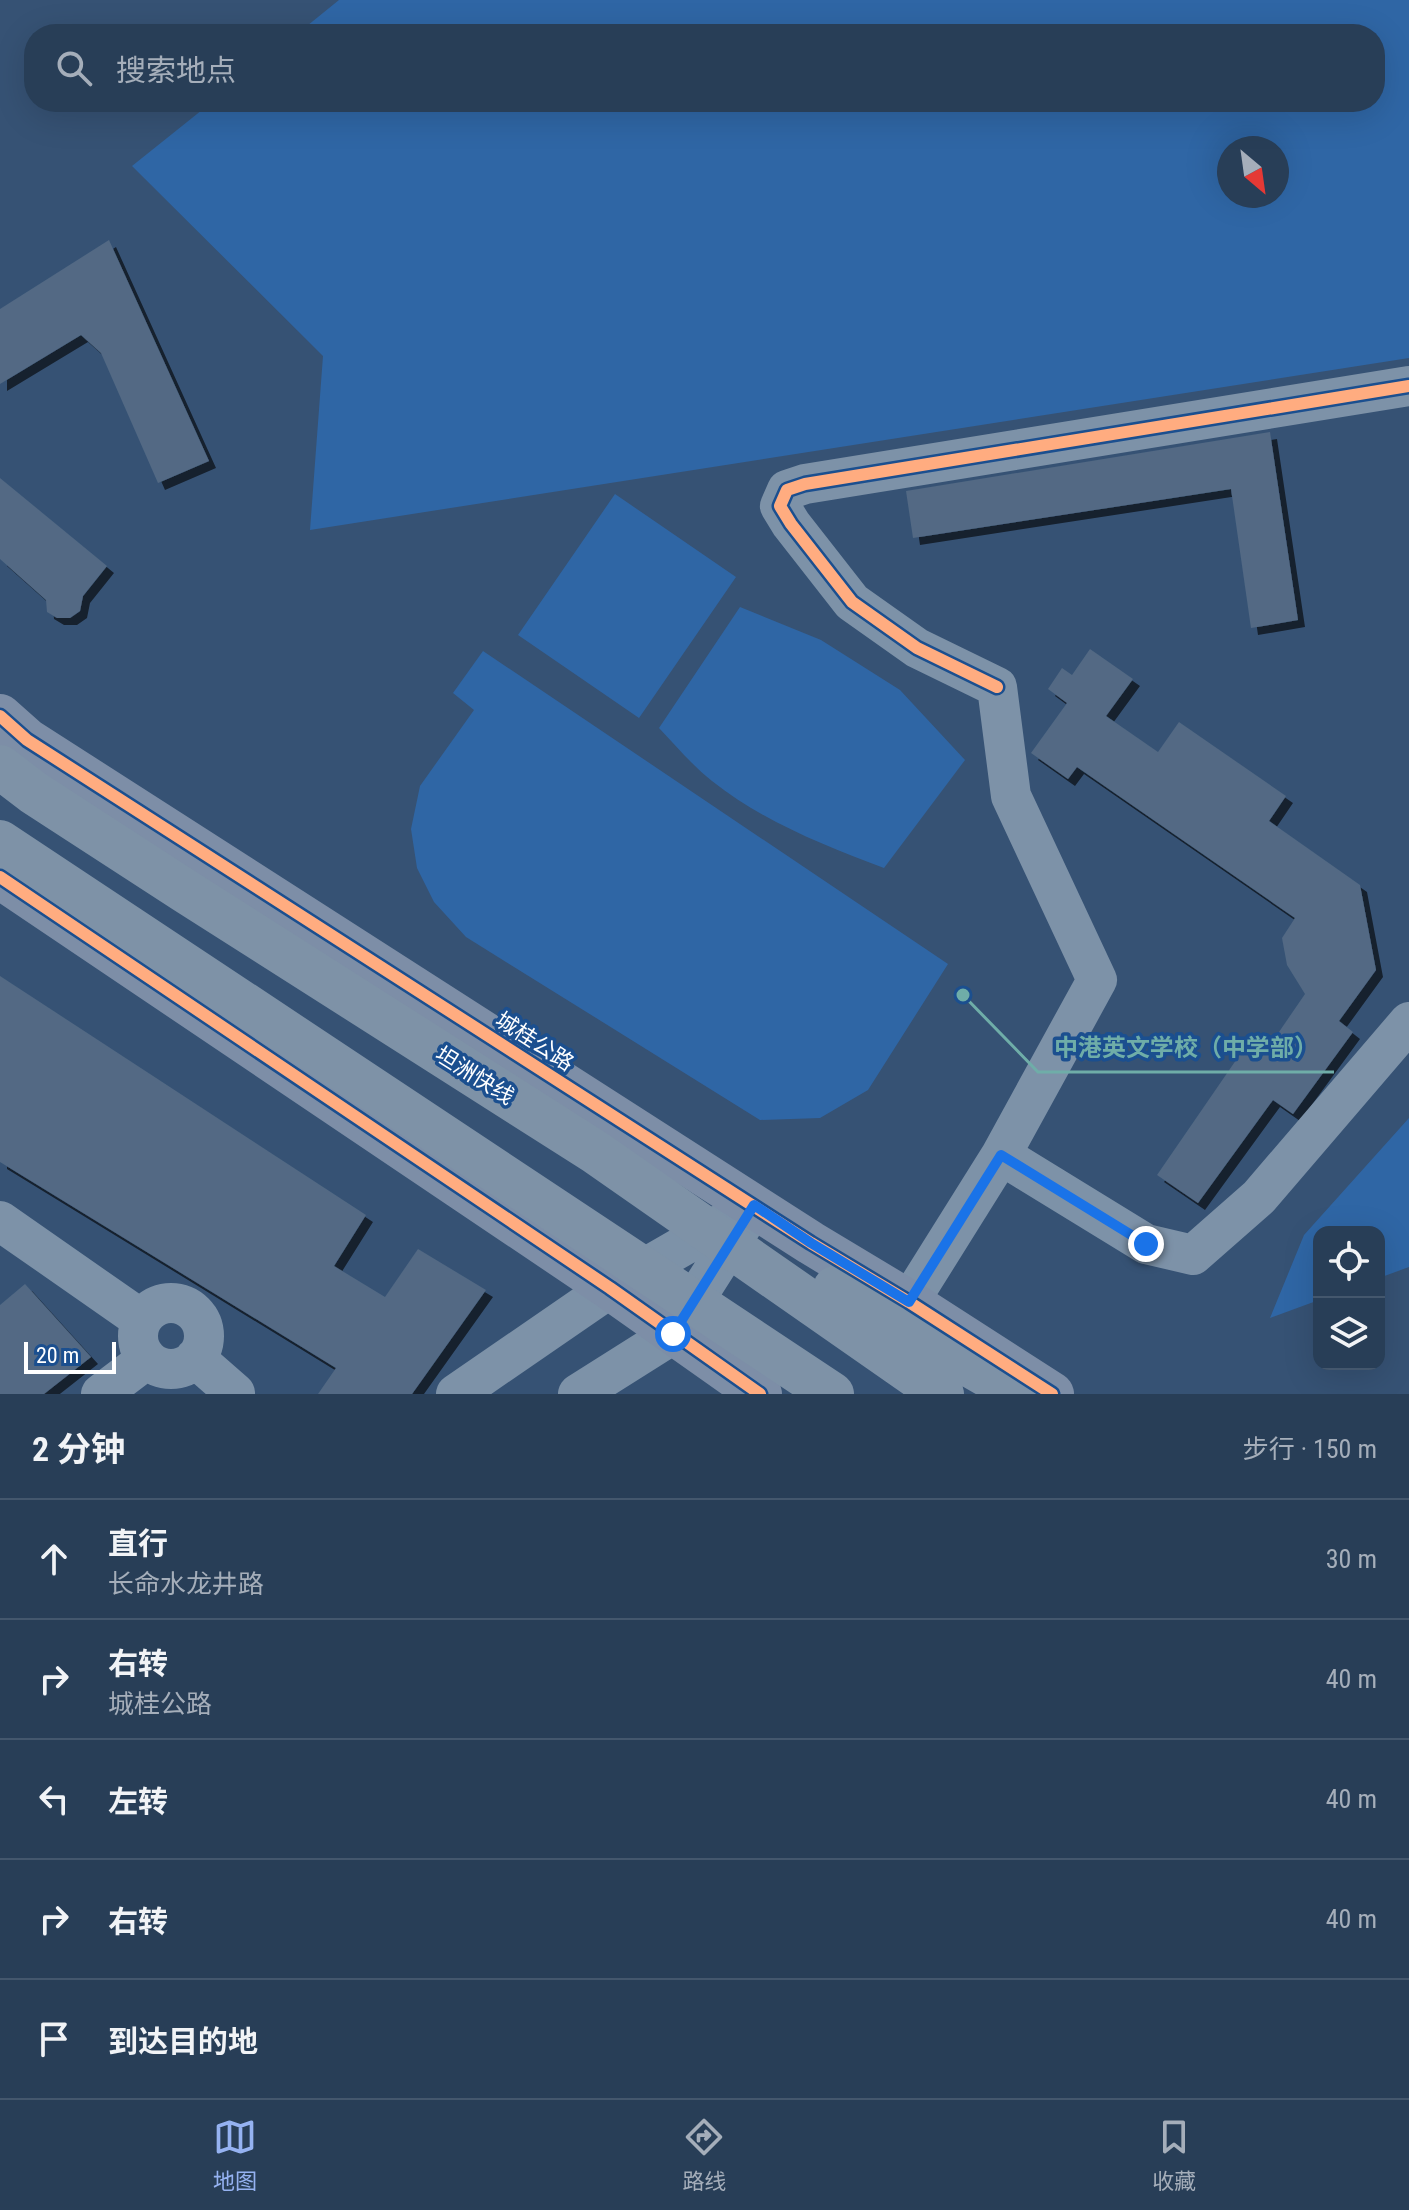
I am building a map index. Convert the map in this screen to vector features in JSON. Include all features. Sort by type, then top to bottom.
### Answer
[{"type":"highway","name":"坦洲快线","points":[[0,767],[97,834],[595,1152],[942,1394]]},
{"type":"highway","points":[[0,842],[832,1394]]},
{"type":"highway","points":[[259,1015],[511,1203],[790,1394]]},
{"type":"highway","points":[[643,1185],[801,1267],[1020,1394]]},
{"type":"main road","name":"城桂公路","points":[[0,716],[27,740],[1052,1394]]},
{"type":"main road","points":[[0,877],[610,1288],[760,1394]]},
{"type":"street","points":[[909,1302],[1001,1155],[1097,980],[1011,796],[997,687],[917,648],[852,602],[785,515],[780,506],[787,490],[820,481],[1409,386]]},
{"type":"street","points":[[1001,1155],[1146,1244],[1193,1255],[1259,1197],[1409,1022]]},
{"type":"street","points":[[456,1394],[610,1288],[754,1205]]},
{"type":"street","points":[[578,1394],[673,1334],[754,1205]]},
{"type":"street","points":[[0,1221],[142,1320]]},
{"type":"street","points":[[169,1302],[190,1308],[203,1326],[202,1348],[187,1365],[166,1369],[156,1366],[141,1351],[138,1330],[142,1320],[148,1311],[169,1302]]},
{"type":"street","points":[[195,1358],[235,1393]]},
{"type":"street","points":[[101,1394],[147,1359]]},
{"type":"shaded area","points":[[339,0],[1409,0],[1409,358],[310,530],[323,356],[132,166],[200,112],[1385,112],[1385,24],[309,24]]},
{"type":"shaded area","points":[[615,494],[736,577],[639,718],[518,635]]},
{"type":"shaded area","points":[[740,607],[821,640],[900,690],[965,760],[884,868],[816,841],[752,809],[705,775],[659,728]]},
{"type":"shaded area","points":[[483,651],[948,964],[868,1090],[820,1118],[760,1120],[466,937],[434,902],[417,868],[411,829],[420,786],[474,710],[453,693]]},
{"type":"shaded area","points":[[1409,1118],[1409,1267],[1385,1276],[1385,1226],[1313,1226],[1313,1302],[1270,1318],[1304,1235]]},
{"type":"building","points":[[109,240],[209,461],[158,483],[101,353],[81,335],[0,384],[0,309]]},
{"type":"building","points":[[1270,432],[1298,620],[1251,628],[1231,489],[913,538],[906,491]]},
{"type":"building","points":[[0,478],[107,566],[83,596],[80,611],[70,618],[57,618],[47,612],[46,600],[0,559]]},
{"type":"building","points":[[1090,649],[1133,679],[1106,716],[1158,752],[1179,722],[1286,796],[1269,821],[1360,885],[1376,970],[1339,1021],[1353,1032],[1293,1114],[1273,1100],[1198,1203],[1157,1175],[1243,1050],[1259,1061],[1305,994],[1287,965],[1282,938],[1295,918],[1077,767],[1068,779],[1031,753],[1067,703],[1048,689],[1062,668],[1072,675]]},
{"type":"building","points":[[0,976],[366,1215],[334,1266],[385,1297],[418,1249],[486,1290],[412,1394],[318,1394],[336,1368],[0,1162]]},
{"type":"building","points":[[25,1284],[91,1357],[44,1394],[0,1394],[0,1305]]},
{"type":"cycle path","points":[[997,687],[917,648],[852,602],[780,506],[787,490],[805,484],[1409,386]]},
{"type":"cycle path","points":[[0,716],[27,740],[1052,1394]]},
{"type":"cycle path","points":[[0,877],[610,1288],[760,1394]]},
{"type":"place","name":"中港英文学校（中学部）","points":[[963,995]]},
{"type":"route","points":[[673,1334],[754,1205],[909,1302],[1001,1155],[1146,1244]]}]
